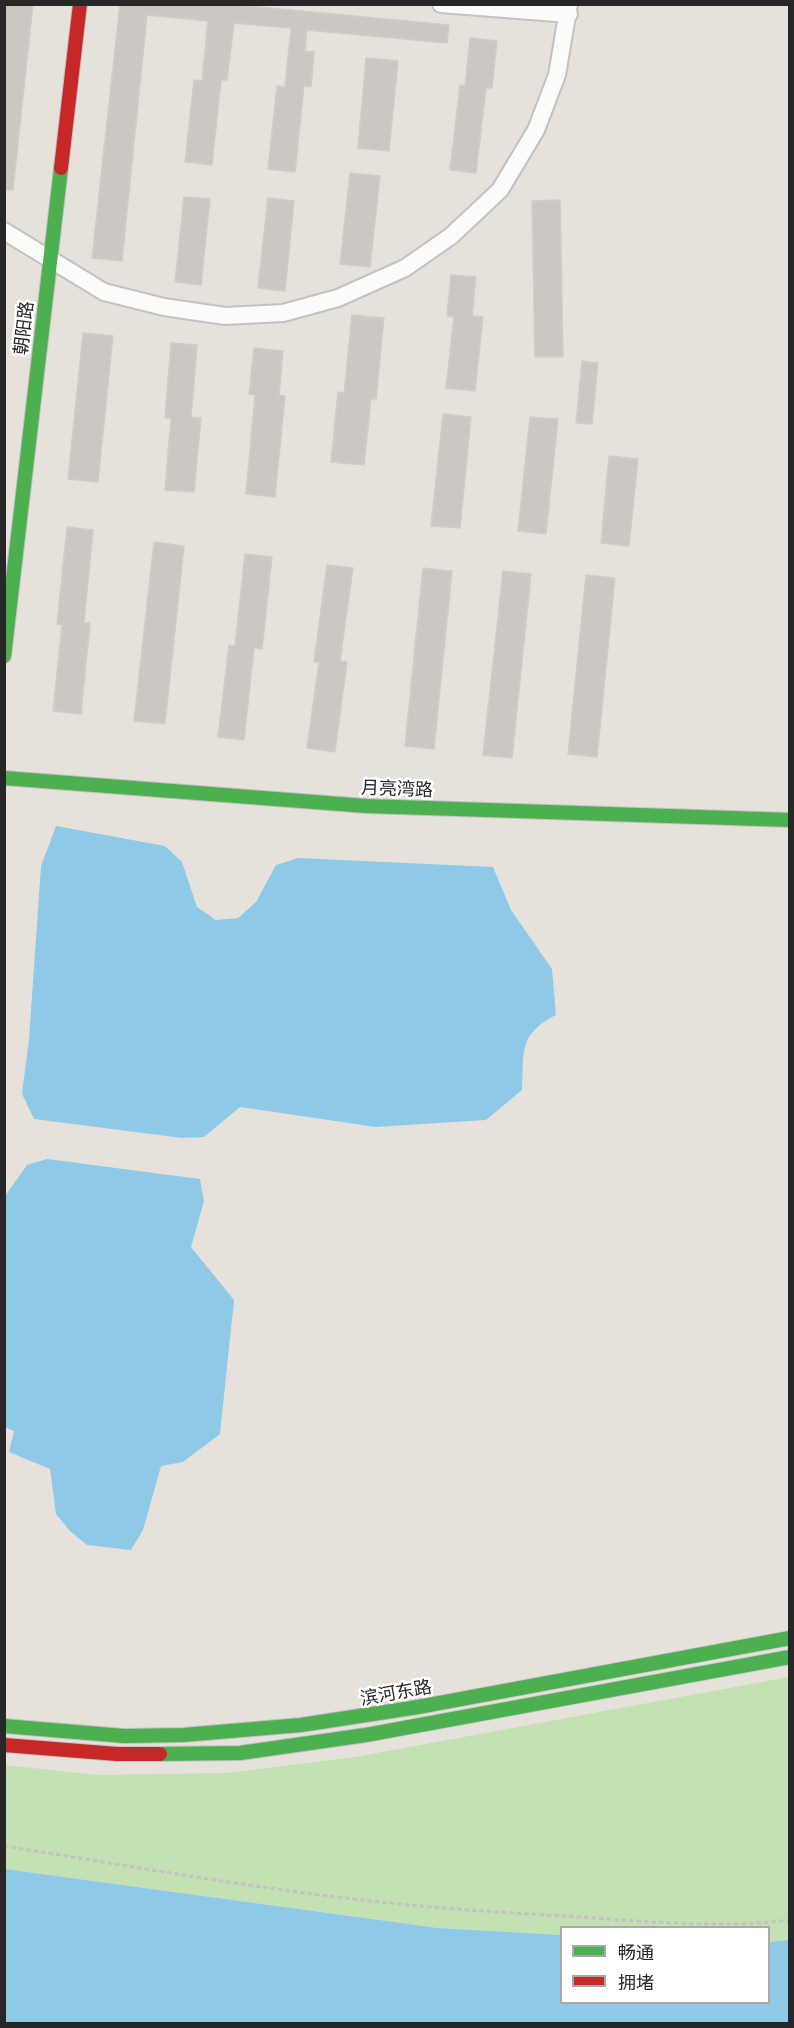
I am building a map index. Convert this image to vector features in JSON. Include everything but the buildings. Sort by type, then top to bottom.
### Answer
[{"type":"main road","name":"朝阳路","points":[[4,656],[80,4]]},
{"type":"main road","name":"月亮湾路","points":[[4,778],[366,806],[789,820]]},
{"type":"main road","name":"滨河东路","points":[[4,1726],[119,1736],[237,1734],[363,1717],[789,1638]]},
{"type":"main road","name":"滨河东路","points":[[4,1745],[117,1755],[240,1753],[366,1735],[789,1657]]},
{"type":"street","points":[[4,231],[104,292],[164,307],[225,316],[283,313],[327,301],[405,268],[451,236],[500,190],[536,130],[557,75],[569,9],[441,4]]},
{"type":"path","points":[[4,1846],[220,1882],[331,1897],[471,1910],[639,1921],[725,1923],[789,1920]]},
{"type":"green space","points":[[789,1677],[789,1940],[770,1942],[770,1926],[560,1926],[560,1935],[438,1928],[5,1869],[5,1765],[96,1775],[226,1773],[355,1757]]},
{"type":"water","points":[[56,826],[165,846],[182,862],[197,907],[216,920],[238,918],[256,902],[276,865],[298,858],[493,867],[511,910],[552,969],[556,1015],[535,1029],[529,1037],[524,1055],[522,1090],[486,1120],[376,1127],[240,1107],[204,1137],[182,1138],[34,1119],[22,1094],[29,1039],[41,866]]},
{"type":"water","points":[[47,1159],[200,1179],[204,1201],[191,1247],[234,1300],[220,1434],[183,1462],[161,1466],[143,1530],[131,1550],[87,1545],[70,1531],[56,1514],[50,1469],[9,1452],[14,1431],[4,1427],[5,1196],[27,1165]]},
{"type":"water","points":[[5,1869],[438,1928],[560,1935],[560,2004],[770,2004],[770,1942],[789,1940],[789,2023],[5,2023]]},
{"type":"traffic: fast","points":[[4,656],[61,168]]},
{"type":"traffic: fast","points":[[4,778],[366,806],[790,820]]},
{"type":"traffic: fast","points":[[4,1726],[124,1736],[183,1735],[301,1725],[418,1707],[790,1638]]},
{"type":"traffic: fast","points":[[160,1754],[240,1753],[366,1735],[790,1657]]},
{"type":"traffic: jam","points":[[61,168],[80,4]]},
{"type":"traffic: jam","points":[[4,1745],[117,1754],[160,1754]]}]
